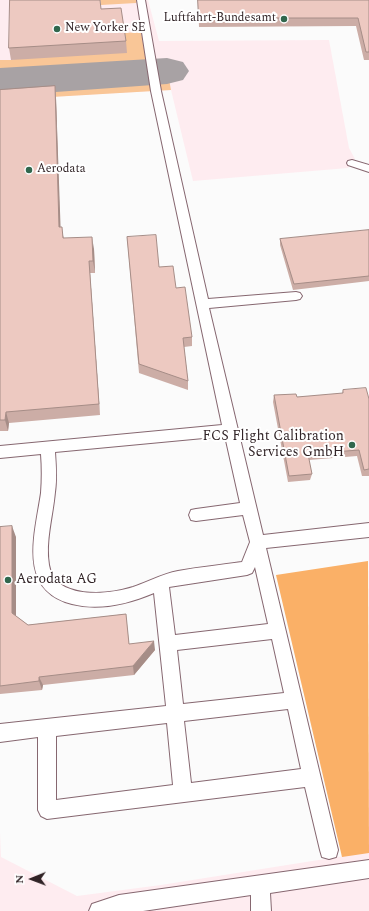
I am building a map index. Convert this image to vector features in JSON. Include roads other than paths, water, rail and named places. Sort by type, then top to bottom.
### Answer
[{"type":"lane","points":[[141,0],[144,26],[156,91],[202,304],[248,508],[329,850]]},
{"type":"lane","points":[[352,163],[369,169]]},
{"type":"lane","points":[[202,304],[296,296]]},
{"type":"lane","points":[[0,452],[230,430]]},
{"type":"lane","points":[[48,448],[49,478],[42,522],[41,547],[43,573],[57,592],[68,597],[99,598],[125,596],[180,578],[247,568],[257,542]]},
{"type":"lane","points":[[196,515],[248,508]]},
{"type":"lane","points":[[257,542],[369,530]]},
{"type":"lane","points":[[162,583],[183,793]]},
{"type":"lane","points":[[168,643],[278,631]]},
{"type":"lane","points":[[0,733],[293,700]]},
{"type":"lane","points":[[47,728],[47,810],[312,777]]},
{"type":"lane","points":[[99,911],[119,905],[369,869]]},
{"type":"lane","points":[[260,884],[261,911]]},
{"type":"place","name":"Luftfahrt-Bundesamt","points":[[284,19]]},
{"type":"place","name":"New Yorker SE","points":[[57,29]]},
{"type":"place","name":"Aerodata","points":[[29,170]]},
{"type":"place","name":"FCS Flight Calibration Services GmbH","points":[[352,445]]},
{"type":"place","name":"Aerodata AG","points":[[8,580]]}]
